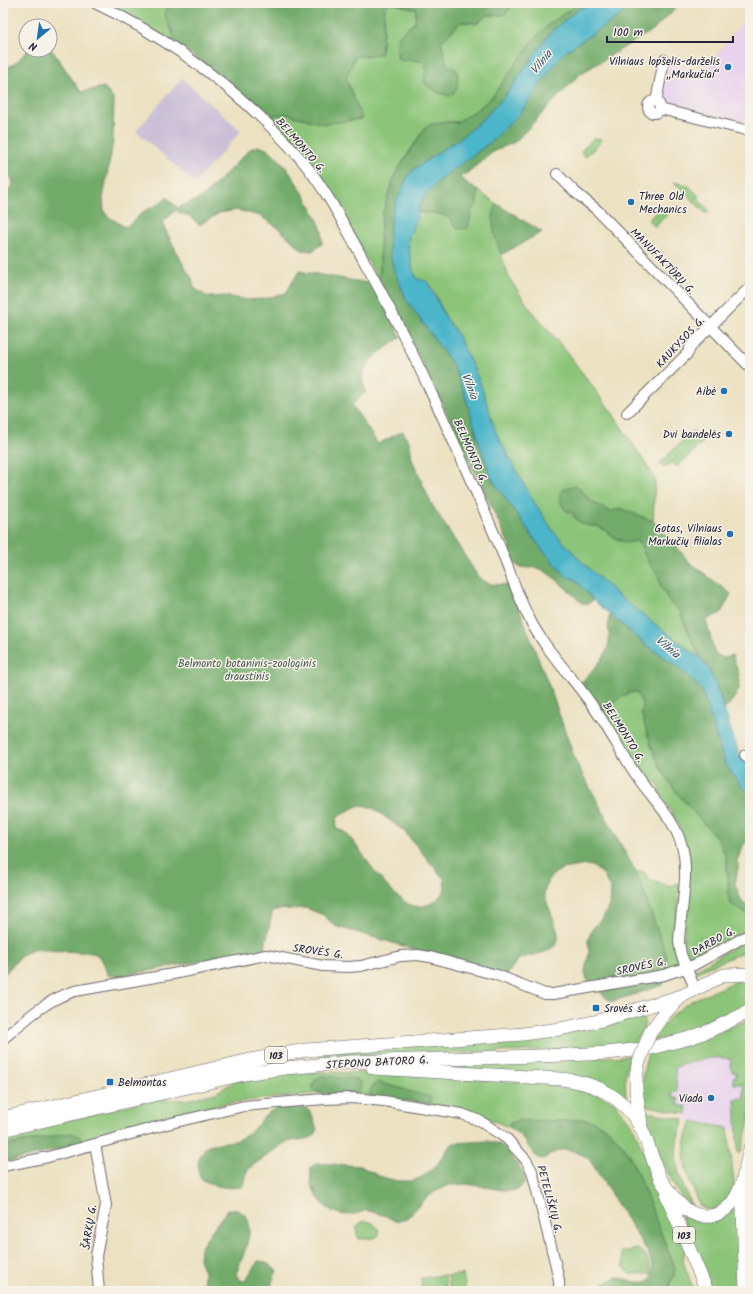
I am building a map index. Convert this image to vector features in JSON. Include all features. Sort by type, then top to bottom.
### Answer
[{"type":"main road","points":[[724,975],[750,964]]},
{"type":"main road","name":"103","points":[[682,996],[724,975],[750,974]]},
{"type":"main road","points":[[641,1125],[636,1090],[638,1064],[650,1033],[662,1016],[682,996]]},
{"type":"main road","name":"STEPONO BATORO G.","points":[[3,1118],[250,1060],[306,1050],[523,1034],[560,1029],[598,1021],[682,996]]},
{"type":"main road","name":"STEPONO BATORO G.","points":[[3,1130],[244,1074],[312,1065],[350,1062],[568,1055],[607,1053],[645,1048],[690,1038],[711,1030],[750,1011]]},
{"type":"main road","name":"103","points":[[312,1065],[576,1081],[599,1088],[611,1094],[631,1112],[641,1125],[660,1179],[707,1291]]},
{"type":"main road","name":"103","points":[[660,1179],[677,1203],[685,1209],[702,1216],[715,1215],[726,1208],[737,1196],[742,1183],[750,1149]]},
{"type":"main road","name":"103","points":[[742,1183],[746,1291]]},
{"type":"street","name":"BELMONTO G.","points":[[95,3],[119,15],[191,58],[226,85],[275,131],[319,183],[347,230],[394,316],[438,407],[494,533],[516,592],[530,620],[559,662],[593,706],[640,781],[671,820],[679,836],[685,866],[679,942],[681,954],[695,989]]},
{"type":"street","points":[[664,60],[658,106],[750,131]]},
{"type":"street","name":"MANUFAKTŪRŲ G.","points":[[557,174],[575,192],[597,210],[750,367]]},
{"type":"street","name":"KAUKYSOS G.","points":[[627,413],[688,353],[691,346],[750,287]]},
{"type":"street","name":"DARBO G.","points":[[686,968],[750,934]]},
{"type":"street","name":"SROVĖS G.","points":[[3,1039],[40,1008],[63,994],[266,955],[322,966],[348,967],[361,966],[401,956],[418,955],[497,975],[545,994],[554,994],[661,976],[686,968]]},
{"type":"street","name":"PETELIŠKIŲ G.","points":[[95,1144],[171,1122],[244,1106],[324,1099],[352,1098],[384,1101],[462,1114],[480,1120],[506,1138],[526,1160],[532,1171],[556,1262],[559,1291]]},
{"type":"street","points":[[3,1166],[48,1157],[95,1144]]},
{"type":"street","name":"ŠARKŲ G.","points":[[95,1144],[106,1205],[96,1256],[99,1291]]},
{"type":"shaded area","name":"Vilniaus lopšelis-darželis „Markučiai“","points":[[750,13],[750,122],[661,103],[669,62],[702,73]]},
{"type":"shaded area","points":[[182,78],[241,131],[195,183],[136,131]]},
{"type":"shaded area","points":[[720,1057],[731,1059],[732,1072],[736,1072],[734,1084],[743,1084],[744,1098],[735,1099],[736,1131],[684,1119],[687,1114],[686,1106],[679,1106],[673,1098],[672,1093],[677,1092],[675,1067],[702,1059]]},
{"type":"green space","points":[[103,3],[167,3],[165,15],[177,44]]},
{"type":"green space","points":[[167,3],[390,3],[385,8],[381,54],[355,57],[346,78],[362,119],[324,124],[287,114],[263,115],[217,73],[177,44],[165,15]]},
{"type":"green space","points":[[390,3],[416,9],[415,22],[399,35],[424,61],[426,68],[447,65],[441,42],[461,22],[478,23],[488,15],[504,15],[515,3],[577,3],[548,25],[534,39],[492,97],[478,109],[457,122],[441,122],[426,126],[395,174],[382,215],[380,235],[380,274],[378,279],[330,193],[263,115],[287,114],[324,124],[355,57],[381,54],[385,8]]},
{"type":"green space","points":[[390,3],[515,3],[504,15],[488,15],[478,23],[461,22],[441,42],[447,65],[458,71],[457,89],[450,96],[436,92],[424,83],[426,68],[424,61],[398,60],[397,41],[401,34],[415,22],[416,9]]},
{"type":"green space","points":[[577,3],[596,3],[578,9],[550,33],[506,95],[485,117],[463,136],[414,169],[390,253],[394,270],[407,301],[453,365],[463,389],[492,479],[540,547],[567,577],[575,579],[593,600],[588,604],[582,603],[547,572],[541,569],[522,567],[514,563],[509,544],[429,377],[378,279],[380,274],[380,235],[382,215],[395,174],[427,125],[441,122],[457,122],[478,109],[492,97],[534,39],[548,25]]},
{"type":"green space","points":[[636,3],[681,3],[653,30],[580,74],[515,142],[494,151],[466,174],[459,177],[477,190],[478,197],[476,206],[472,211],[468,228],[457,229],[449,217],[435,213],[418,212],[422,201],[438,181],[494,138],[566,51],[618,17]]},
{"type":"green space","name":"Belmonto botaninis-zoologinis draustinis","points":[[21,58],[58,58],[81,92],[104,87],[114,100],[113,141],[103,199],[104,211],[107,216],[125,227],[144,211],[154,207],[167,197],[178,208],[204,196],[250,149],[258,146],[266,149],[273,153],[282,163],[309,203],[322,231],[322,244],[312,251],[302,250],[277,227],[260,216],[237,210],[219,213],[199,225],[190,216],[182,214],[176,210],[162,223],[185,268],[192,278],[194,288],[208,297],[226,296],[246,300],[263,299],[286,293],[299,271],[373,284],[401,337],[377,355],[366,367],[362,380],[366,392],[352,405],[378,444],[403,431],[410,444],[412,459],[431,503],[479,578],[490,584],[510,585],[551,691],[576,762],[636,872],[666,954],[667,970],[663,985],[611,1002],[587,980],[585,971],[589,953],[588,941],[592,929],[603,918],[610,903],[611,891],[603,874],[592,866],[586,865],[562,869],[554,874],[549,880],[544,893],[558,934],[555,946],[550,950],[518,960],[506,976],[335,926],[323,915],[306,908],[275,910],[272,913],[263,951],[216,958],[116,977],[108,975],[99,956],[93,953],[32,949],[20,957],[3,976],[3,193],[10,189],[13,182],[11,177],[3,171],[3,67],[14,64]],"holes":[[[362,805],[373,808],[404,831],[444,879],[445,889],[434,902],[424,906],[414,906],[393,893],[347,834],[336,829],[337,817]]]},
{"type":"green space","points":[[594,138],[603,140],[585,157],[580,152]]},
{"type":"green space","points":[[674,182],[689,186],[700,197],[698,199],[709,210],[706,214]]},
{"type":"green space","points":[[477,190],[497,204],[494,211],[497,242],[509,278],[528,306],[565,350],[611,411],[655,478],[653,521],[619,508],[611,512],[592,502],[577,486],[564,509],[577,520],[589,526],[598,526],[619,540],[629,542],[636,541],[640,545],[650,565],[658,574],[661,586],[670,603],[680,611],[701,659],[621,598],[581,561],[553,531],[529,494],[496,433],[480,382],[457,334],[445,316],[433,289],[417,279],[413,271],[408,245],[409,236],[418,212],[435,213],[450,217],[457,229],[469,216],[475,206],[477,201]]},
{"type":"green space","points":[[497,204],[542,232],[501,255],[495,236],[493,223],[494,210]]},
{"type":"green space","points":[[661,207],[668,214],[655,227],[648,220]]},
{"type":"green space","points":[[693,430],[704,441],[677,467],[672,462],[665,468],[660,463]]},
{"type":"green space","points":[[577,486],[592,502],[611,512],[619,508],[653,521],[688,561],[731,594],[721,613],[706,620],[715,654],[724,658],[732,655],[738,672],[740,684],[739,689],[725,709],[715,682],[708,668],[701,659],[680,611],[670,603],[661,586],[658,574],[650,565],[640,545],[636,541],[627,543],[595,525],[590,526],[582,524],[576,519],[572,512],[564,509],[559,499],[562,491],[567,487]]},
{"type":"green space","points":[[610,614],[645,644],[681,669],[702,690],[725,764],[742,787],[750,793],[750,839],[744,844],[738,858],[735,884],[741,900],[750,907],[750,916],[730,903],[728,896],[726,857],[718,839],[676,792],[661,769],[652,749],[641,713],[643,706],[636,691],[618,699],[602,712],[580,684],[602,659],[608,648],[608,621]]},
{"type":"green space","points":[[636,691],[643,706],[652,749],[661,769],[676,792],[718,839],[726,857],[730,903],[750,916],[750,931],[692,961],[686,957],[683,947],[689,859],[683,833],[661,795],[658,783],[645,781],[602,712],[618,697]]},
{"type":"green space","points":[[643,871],[650,879],[670,887],[681,883],[675,928],[678,965],[667,970],[666,954],[636,872]]},
{"type":"green space","points":[[750,938],[750,949],[695,973],[693,971]]},
{"type":"green space","points":[[750,980],[750,1004],[703,1026],[653,1041],[668,1019],[685,1005],[695,999],[737,981]]},
{"type":"green space","points":[[643,1016],[645,1025],[634,1043],[601,1049],[319,1057],[319,1053],[592,1029]]},
{"type":"green space","points":[[750,1018],[750,1118],[741,1153],[738,1153],[735,1099],[744,1098],[743,1084],[734,1084],[733,1077],[736,1077],[736,1072],[732,1072],[730,1059],[709,1058],[675,1067],[677,1092],[672,1093],[673,1098],[678,1098],[679,1106],[686,1106],[687,1114],[644,1105],[643,1079],[644,1067],[648,1054],[687,1043]]},
{"type":"green space","points":[[630,1056],[625,1076],[626,1099],[605,1086],[416,1064]]},
{"type":"green space","points":[[313,1072],[367,1073],[566,1085],[582,1087],[614,1102],[632,1124],[685,1251],[682,1259],[694,1291],[672,1291],[669,1285],[674,1275],[630,1156],[614,1135],[581,1119],[565,1121],[518,1121],[510,1123],[509,1127],[474,1113],[429,1104],[370,1096],[315,1091],[322,1093],[227,1103],[84,1143],[71,1133],[3,1146],[3,1136],[154,1099],[186,1100],[216,1093],[235,1081],[269,1075]]},
{"type":"green space","points":[[324,1076],[356,1079],[361,1083],[359,1091],[354,1094],[325,1094],[315,1091],[312,1088],[315,1081],[319,1077]]},
{"type":"green space","points":[[378,1082],[430,1097],[431,1100],[429,1104],[370,1096],[371,1088]]},
{"type":"green space","points":[[281,1107],[305,1108],[311,1112],[317,1130],[315,1135],[310,1138],[286,1142],[249,1168],[242,1187],[220,1187],[200,1178],[198,1168],[199,1160],[208,1145],[232,1141],[245,1136],[254,1129],[266,1115]]},
{"type":"green space","points":[[644,1111],[684,1119],[679,1132],[677,1144],[677,1165],[683,1186],[693,1209],[677,1191],[670,1178]]},
{"type":"green space","points":[[581,1119],[595,1122],[608,1129],[618,1139],[633,1164],[675,1267],[674,1275],[669,1285],[672,1291],[597,1291],[602,1285],[616,1277],[638,1282],[648,1281],[652,1278],[653,1272],[648,1253],[589,1159],[571,1150],[561,1150],[543,1159],[536,1157],[520,1135],[509,1127],[510,1123],[518,1121],[565,1121]]},
{"type":"green space","points":[[692,1121],[728,1128],[734,1184],[729,1196],[722,1204],[712,1210],[704,1209],[700,1206],[687,1173],[684,1155],[687,1134]]},
{"type":"green space","points":[[71,1133],[79,1136],[84,1143],[3,1163],[3,1146]]},
{"type":"green space","points":[[488,1141],[499,1144],[508,1151],[525,1175],[524,1183],[518,1190],[509,1191],[467,1184],[450,1185],[436,1191],[425,1199],[406,1219],[395,1221],[386,1216],[366,1210],[351,1215],[344,1215],[331,1210],[320,1201],[311,1184],[311,1167],[317,1163],[360,1166],[379,1176],[397,1181],[412,1181],[422,1177],[436,1166],[449,1147],[454,1143]]},
{"type":"green space","points":[[739,1206],[742,1291],[712,1291],[681,1215],[691,1220],[703,1222],[714,1220]]},
{"type":"green space","points":[[235,1209],[246,1216],[249,1222],[249,1237],[247,1245],[236,1274],[240,1280],[245,1281],[258,1261],[266,1262],[277,1271],[272,1282],[271,1291],[203,1291],[204,1272],[199,1259],[200,1249],[227,1210]]},
{"type":"green space","points":[[366,1221],[373,1223],[379,1230],[379,1235],[375,1238],[359,1239],[357,1233],[358,1225]]},
{"type":"green space","points":[[638,1249],[646,1256],[652,1274],[630,1274],[624,1268],[621,1252]]},
{"type":"green space","points":[[463,1274],[466,1291],[450,1291],[448,1276]]},
{"type":"green space","points":[[445,1275],[446,1287],[422,1290],[421,1278]]},
{"type":"water","name":"Vilnia","points":[[596,3],[636,3],[618,17],[566,51],[559,58],[522,111],[493,140],[439,180],[424,197],[419,206],[416,219],[409,236],[408,245],[413,271],[417,279],[427,281],[445,316],[457,334],[480,382],[496,433],[529,494],[553,531],[581,561],[621,598],[701,659],[708,668],[715,682],[739,754],[750,765],[750,793],[742,787],[725,764],[702,690],[681,669],[645,644],[593,600],[575,579],[567,577],[540,547],[492,479],[463,389],[453,365],[407,301],[394,270],[390,253],[389,233],[392,212],[407,178],[414,169],[463,136],[485,117],[506,95],[550,33],[578,9]]},
{"type":"place","name":"Vilniaus lopšelis-darželis „Markučiai“","points":[[728,67]]},
{"type":"place","name":"Three Old Mechanics","points":[[631,202]]},
{"type":"place","name":"Aibė","points":[[724,391]]},
{"type":"place","name":"Dvi bandelės","points":[[729,434]]},
{"type":"place","name":"Gotas, Vilniaus Markučių filialas","points":[[730,534]]},
{"type":"place","name":"Srovės st.","points":[[596,1008]]},
{"type":"place","name":"Belmontas","points":[[110,1082]]},
{"type":"place","name":"Viada","points":[[711,1098]]}]
